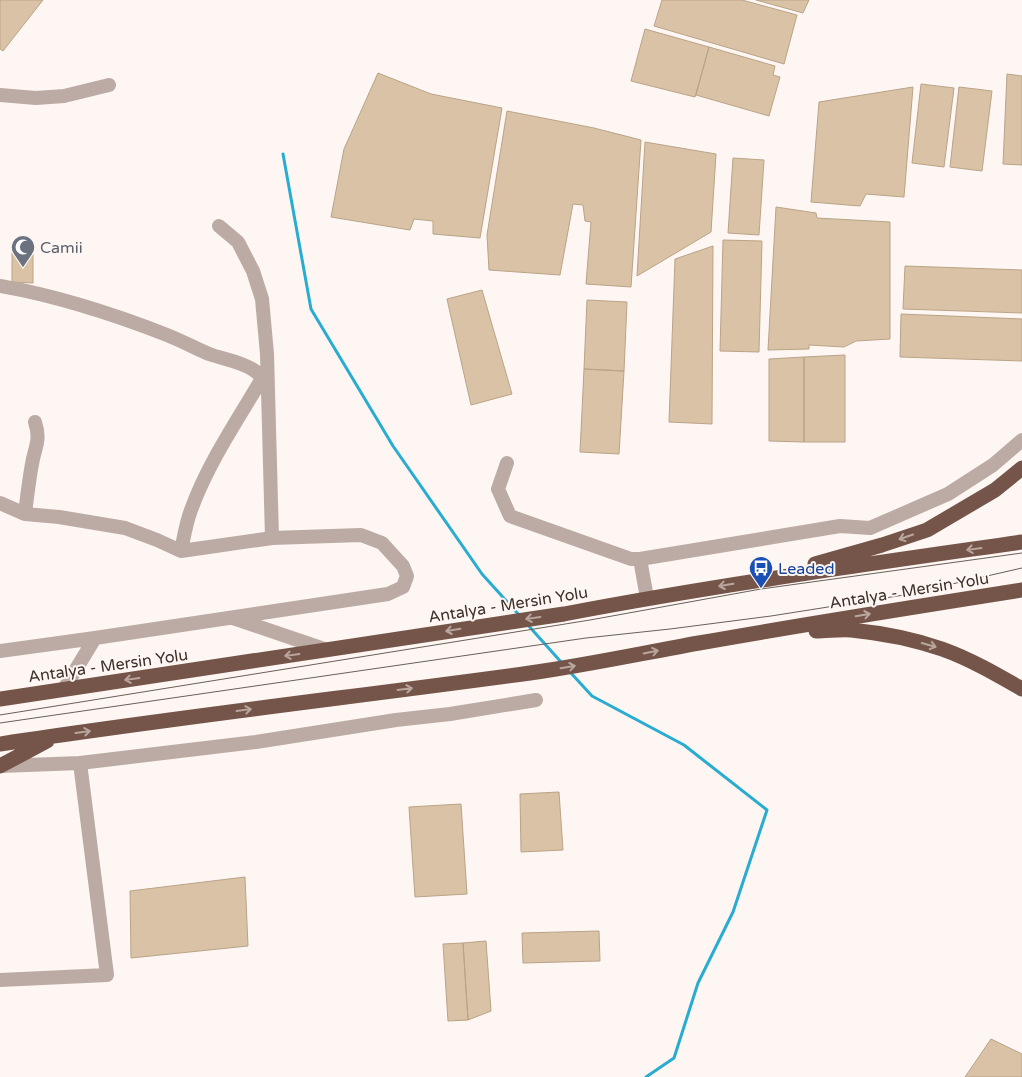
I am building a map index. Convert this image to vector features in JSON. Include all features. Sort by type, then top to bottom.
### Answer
[{"type":"highway","points":[[756,581],[882,545],[927,530],[995,490],[1022,468]]},
{"type":"highway","name":"Antalya - Mersin Yolu","points":[[0,699],[564,614],[646,598],[756,581],[1022,542]]},
{"type":"highway","name":"Antalya - Mersin Yolu","points":[[0,744],[532,672],[760,632],[1022,590]]},
{"type":"highway","points":[[760,632],[850,630],[903,638],[950,652],[1000,676],[1022,689]]},
{"type":"highway","points":[[1,766],[56,736]]},
{"type":"street","points":[[0,95],[36,98],[64,96],[109,85]]},
{"type":"street","points":[[220,226],[238,242],[253,271],[262,299],[266,354],[265,379],[272,538]]},
{"type":"street","points":[[0,286],[81,304],[114,315],[211,354],[239,363],[253,369],[265,379]]},
{"type":"street","points":[[181,551],[191,509],[205,478],[226,439],[265,379]]},
{"type":"street","points":[[25,514],[33,460],[38,444],[38,431],[35,422]]},
{"type":"street","points":[[507,463],[498,489],[510,516],[631,559],[640,559],[840,526],[870,528],[948,494],[993,465],[1022,440]]},
{"type":"street","points":[[0,503],[25,514],[59,517],[125,528],[181,551],[272,538],[361,535],[382,543],[403,566],[407,576],[404,587],[388,594],[0,651]]},
{"type":"street","points":[[640,559],[646,598]]},
{"type":"street","points":[[232,617],[327,650]]},
{"type":"street","points":[[64,689],[95,638]]},
{"type":"street","points":[[1,766],[80,763],[256,742],[536,700]]},
{"type":"street","points":[[0,980],[107,975],[80,763]]},
{"type":"building","points":[[1,0],[43,0],[3,51],[0,49]]},
{"type":"building","points":[[662,0],[742,0],[797,15],[784,64],[654,26]]},
{"type":"building","points":[[756,0],[809,0],[803,13]]},
{"type":"building","points":[[645,29],[709,47],[695,97],[631,81]]},
{"type":"building","points":[[709,47],[775,66],[773,75],[780,77],[769,116],[696,95]]},
{"type":"building","points":[[378,73],[431,94],[502,108],[480,238],[433,234],[433,221],[414,219],[410,230],[331,217],[344,149]]},
{"type":"building","points":[[1007,74],[1022,76],[1022,165],[1003,164]]},
{"type":"building","points":[[921,84],[954,88],[944,167],[912,163]]},
{"type":"building","points":[[913,87],[904,197],[866,194],[860,206],[811,202],[819,102]]},
{"type":"building","points":[[959,87],[992,91],[982,171],[950,167]]},
{"type":"building","points":[[507,111],[594,128],[641,140],[631,287],[586,284],[591,222],[585,221],[583,205],[573,204],[560,275],[489,270],[487,235]]},
{"type":"building","points":[[645,142],[716,154],[711,232],[637,276]]},
{"type":"building","points":[[733,158],[764,160],[759,235],[728,233]]},
{"type":"building","points":[[776,207],[816,213],[817,218],[890,222],[890,339],[856,341],[844,347],[809,345],[809,349],[768,350]]},
{"type":"building","points":[[723,240],[762,241],[759,352],[720,351]]},
{"type":"building","points":[[713,246],[712,424],[669,422],[675,259]]},
{"type":"building","name":"Camii","points":[[12,253],[33,254],[33,283],[12,282]]},
{"type":"building","points":[[905,266],[1022,270],[1022,313],[903,309]]},
{"type":"building","points":[[482,290],[512,394],[471,405],[447,299]]},
{"type":"building","points":[[587,300],[627,302],[624,371],[584,369]]},
{"type":"building","points":[[901,314],[1022,319],[1022,361],[900,357]]},
{"type":"building","points":[[845,355],[845,442],[804,442],[804,357]]},
{"type":"building","points":[[804,357],[804,442],[769,441],[769,359]]},
{"type":"building","points":[[584,369],[624,371],[619,454],[580,452]]},
{"type":"building","points":[[559,792],[563,850],[521,852],[520,794]]},
{"type":"building","points":[[461,804],[467,894],[415,897],[409,807]]},
{"type":"building","points":[[245,877],[248,946],[131,958],[130,891]]},
{"type":"building","points":[[599,931],[600,961],[523,963],[522,933]]},
{"type":"building","points":[[486,941],[491,1011],[468,1020],[463,943]]},
{"type":"building","points":[[463,943],[468,1020],[448,1021],[443,944]]},
{"type":"building","points":[[991,1039],[1022,1054],[1022,1077],[965,1077]]},
{"type":"waterway","points":[[283,154],[311,309],[393,446],[482,574],[520,616]]},
{"type":"waterway","points":[[527,624],[561,662]]},
{"type":"waterway","points":[[570,672],[592,696],[684,745],[767,810],[733,912],[698,983],[674,1058],[646,1077]]},
{"type":"tram line","points":[[0,715],[590,620],[761,589],[1022,553]]},
{"type":"tram line","points":[[0,723],[586,638],[771,616],[904,595],[1022,568]]},
{"type":"place","name":"Camii","points":[[23,268]]},
{"type":"place","name":"Leaded","points":[[761,589]]}]
